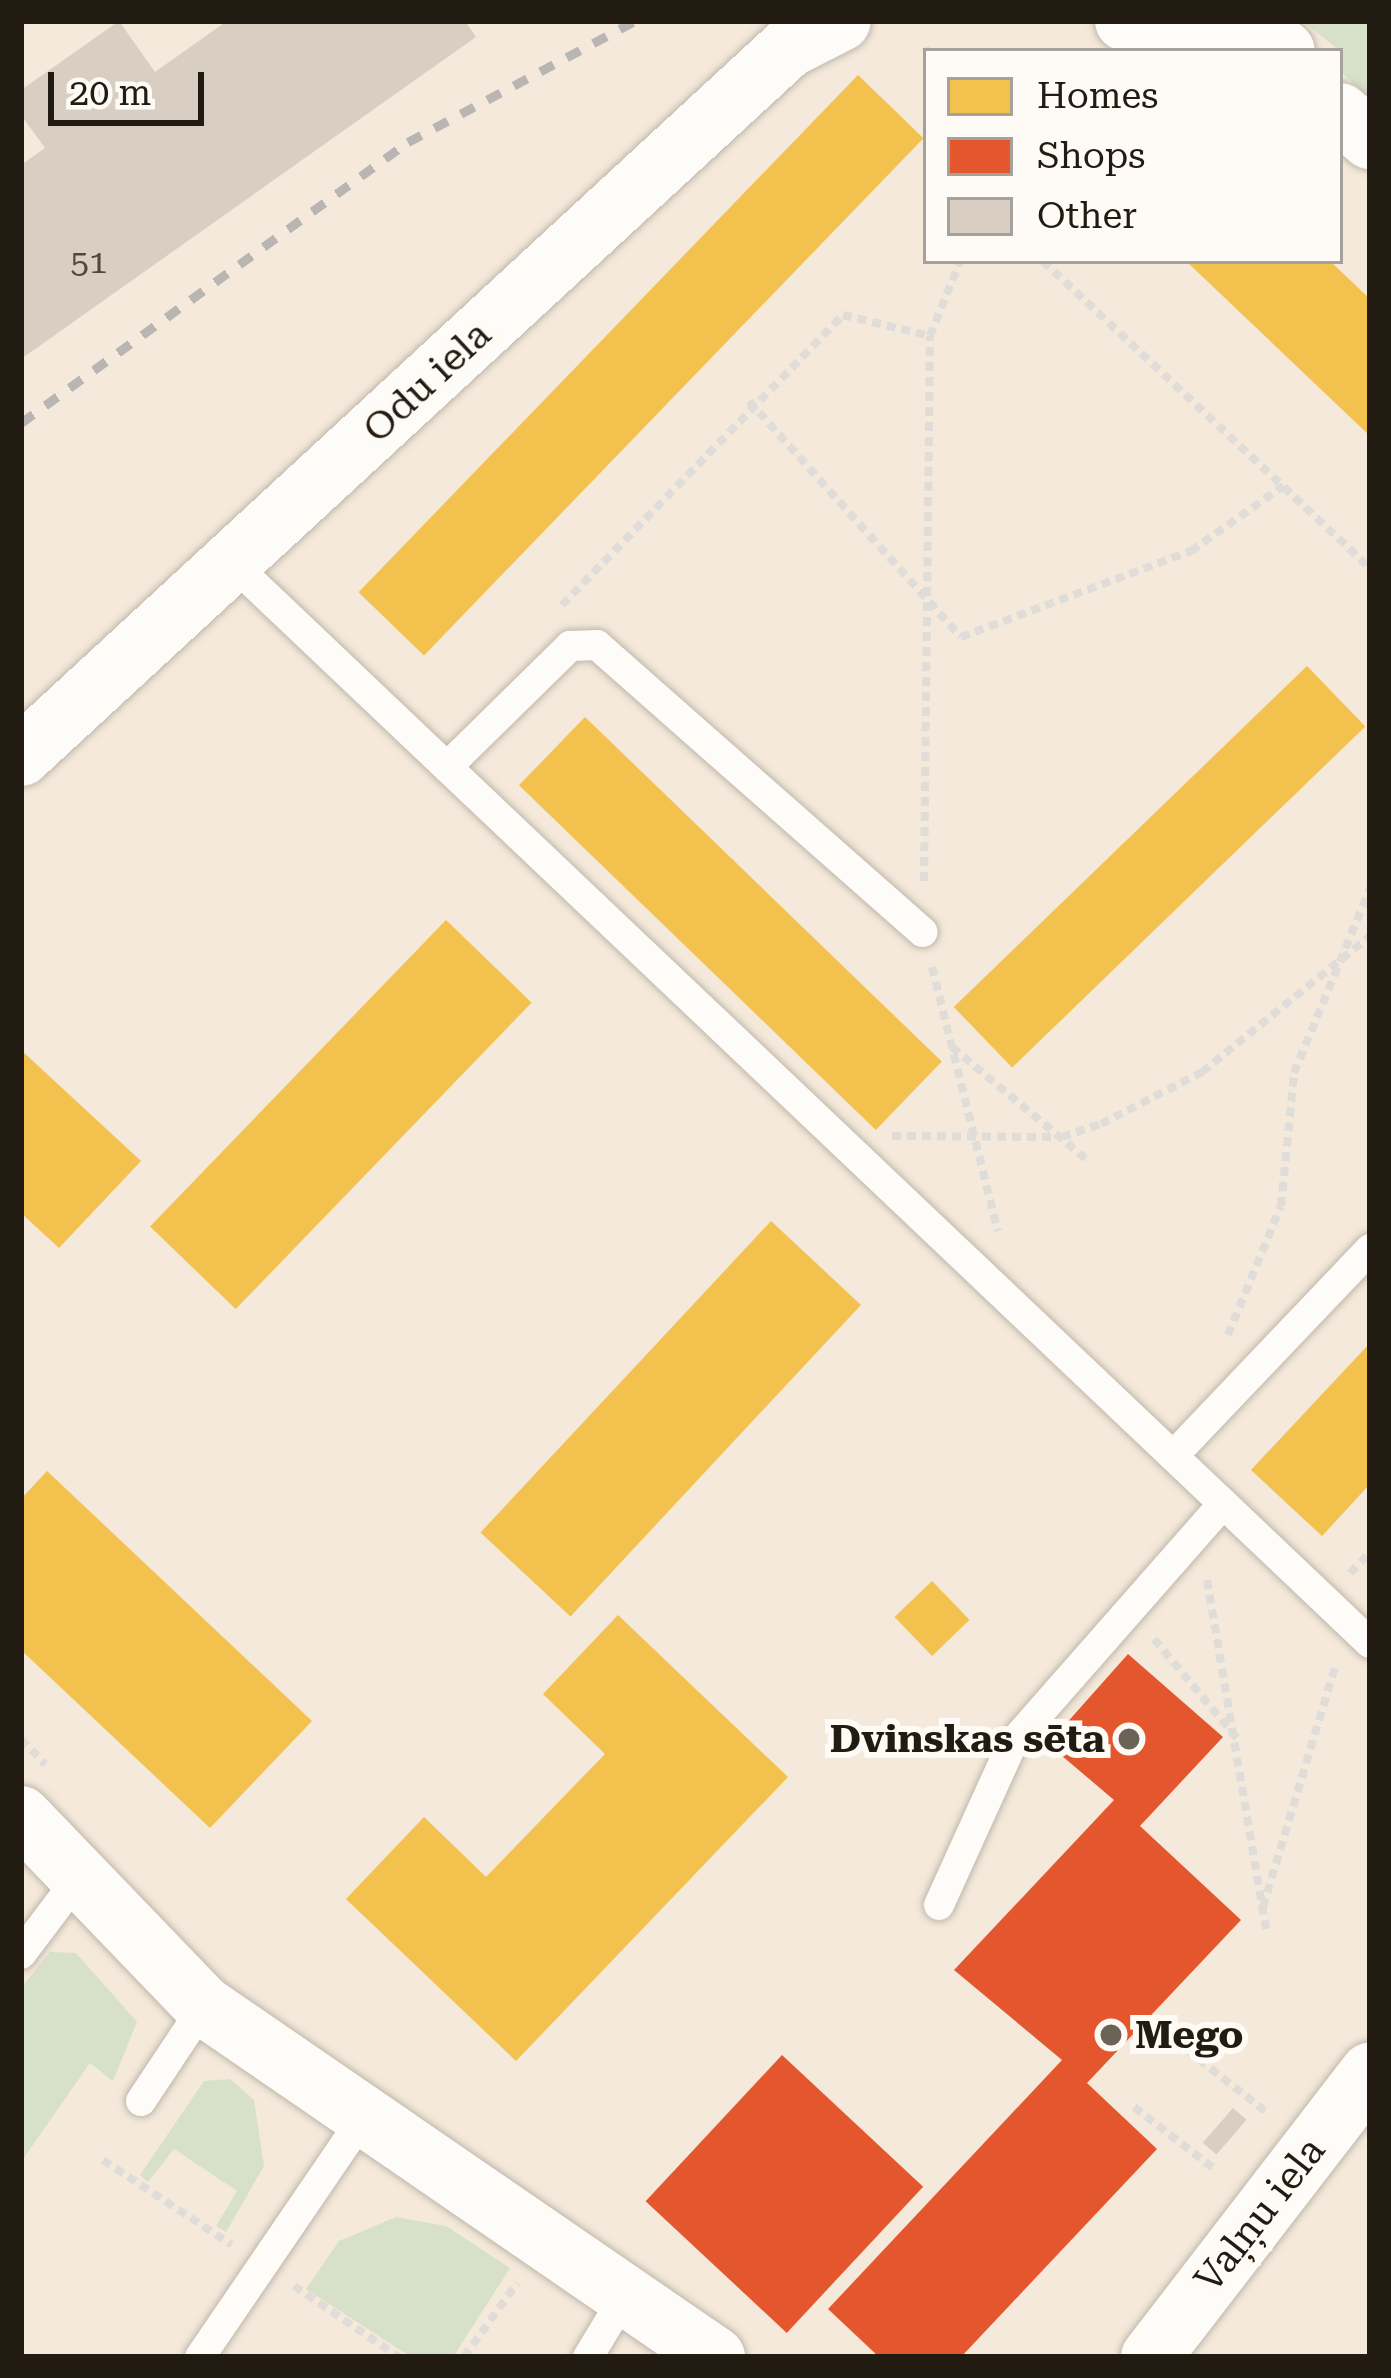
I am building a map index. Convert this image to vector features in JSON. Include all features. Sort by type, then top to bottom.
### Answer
[{"type":"street","name":"Odu iela","points":[[21,756],[788,48],[841,21]]},
{"type":"street","points":[[1124,21],[1201,48]]},
{"type":"street","points":[[1247,21],[1281,48]]},
{"type":"street","points":[[1343,116],[1370,139]]},
{"type":"street","points":[[36,1794],[80,1877],[204,2006],[715,2357]]},
{"type":"street","name":"Vaļņu iela","points":[[1151,2357],[1370,2073]]},
{"type":"lane","points":[[232,562],[1359,1633]]},
{"type":"lane","points":[[447,767],[570,646],[597,645],[623,663],[923,932]]},
{"type":"lane","points":[[1173,1456],[1370,1250]]},
{"type":"lane","points":[[940,1905],[1012,1744],[1223,1504]]},
{"type":"lane","points":[[21,1954],[80,1877]]},
{"type":"lane","points":[[141,2101],[204,2006]]},
{"type":"lane","points":[[200,2357],[363,2118]]},
{"type":"lane","points":[[588,2357],[625,2296]]},
{"type":"path","points":[[959,264],[930,336],[923,932],[1019,1310]]},
{"type":"path","points":[[1046,264],[1370,568]]},
{"type":"path","points":[[570,646],[551,616],[749,401],[843,315],[930,336]]},
{"type":"path","points":[[749,401],[929,611],[961,637],[1191,551],[1283,486]]},
{"type":"path","points":[[1215,1410],[1229,1329],[1281,1206],[1294,1072],[1348,952],[1370,889]]},
{"type":"path","points":[[843,1142],[971,1128],[1062,1138],[1202,1072],[1370,936]]},
{"type":"path","points":[[951,1046],[1086,1159]]},
{"type":"path","points":[[1197,1532],[1241,1744],[1266,1929]]},
{"type":"path","points":[[1128,1607],[1241,1744]]},
{"type":"path","points":[[1263,1906],[1359,1633]]},
{"type":"path","points":[[21,1739],[36,1794]]},
{"type":"path","points":[[1187,2050],[1266,2112]]},
{"type":"path","points":[[1135,2107],[1217,2171]]},
{"type":"path","points":[[103,2160],[399,2357]]},
{"type":"path","points":[[464,2357],[545,2242]]},
{"type":"green space","points":[[1303,21],[1370,21],[1370,98],[1343,74],[1343,48],[1336,48]]},
{"type":"green space","points":[[50,1952],[76,1953],[137,2022],[113,2081],[90,2063],[21,2162],[21,1988]]},
{"type":"green space","points":[[230,2079],[254,2100],[264,2166],[226,2232],[216,2226],[237,2191],[174,2149],[148,2182],[140,2175],[204,2081]]},
{"type":"green space","points":[[396,2217],[446,2226],[510,2268],[453,2357],[411,2357],[306,2289],[339,2241]]},
{"type":"building: Homes","points":[[858,75],[923,139],[424,655],[359,592]]},
{"type":"building: Homes","points":[[1189,264],[1333,264],[1370,299],[1370,436]]},
{"type":"building: Homes","points":[[1307,666],[1365,726],[1012,1068],[954,1007]]},
{"type":"building: Homes","points":[[585,717],[942,1062],[876,1130],[519,785]]},
{"type":"building: Homes","points":[[446,920],[532,1003],[236,1309],[150,1226]]},
{"type":"building: Homes","points":[[21,1050],[141,1161],[59,1248],[21,1213]]},
{"type":"building: Homes","points":[[771,1221],[861,1305],[570,1616],[480,1533]]},
{"type":"building: Homes","points":[[1370,1343],[1370,1484],[1322,1536],[1251,1470]]},
{"type":"building: Homes","points":[[47,1471],[312,1721],[210,1828],[21,1650],[21,1499]]},
{"type":"building: Homes","points":[[932,1581],[970,1620],[932,1656],[895,1617]]},
{"type":"building: Homes","points":[[618,1615],[788,1777],[516,2061],[346,1899],[424,1817],[486,1877],[605,1754],[543,1694]]},
{"type":"building: Shops","points":[[1128,1654],[1223,1737],[1140,1826],[1241,1920],[1087,2083],[1157,2149],[961,2357],[879,2357],[828,2309],[1062,2060],[954,1970],[1114,1800],[1048,1744]]},
{"type":"building: Shops","points":[[782,2055],[923,2187],[787,2333],[646,2201]]},
{"type":"building: Other","points":[[119,21],[155,72],[227,21],[465,21],[476,37],[21,359],[21,165],[45,148],[21,115],[21,90]]},
{"type":"building: Other","points":[[1233,2108],[1247,2120],[1216,2155],[1203,2143]]},
{"type":"railway","points":[[21,423],[408,142],[635,21]]},
{"type":"place","name":"Dvinskas sēta","points":[[1129,1739]]},
{"type":"place","name":"Mego","points":[[1111,2035]]}]
